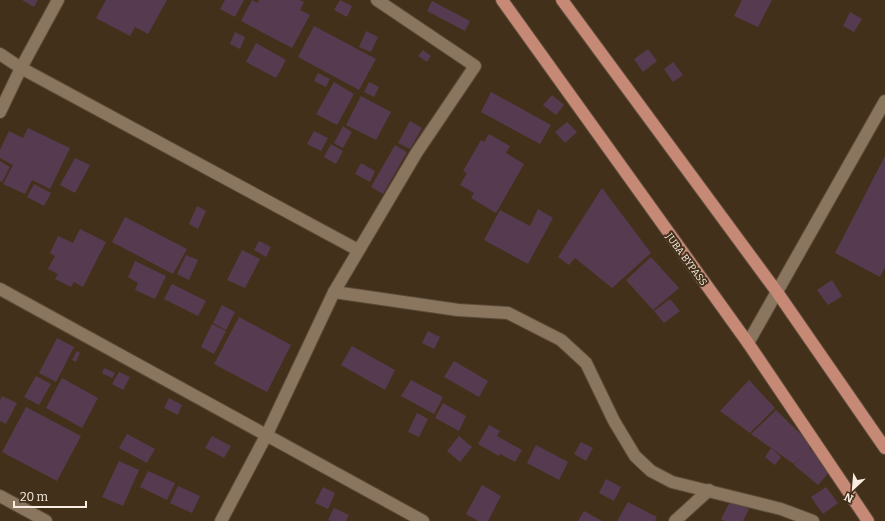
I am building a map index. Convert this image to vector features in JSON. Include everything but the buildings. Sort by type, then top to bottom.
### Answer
[{"type":"main road","name":"JUBA BYPASS","points":[[502,0],[748,343],[868,521]]},
{"type":"main road","points":[[562,0],[777,292],[885,448]]},
{"type":"street","points":[[0,112],[21,68],[58,0]]},
{"type":"street","points":[[221,521],[266,434],[334,292],[417,152],[475,66],[377,0]]},
{"type":"street","points":[[0,54],[21,68],[358,250]]},
{"type":"street","points":[[748,343],[880,118],[885,101]]},
{"type":"street","points":[[0,288],[423,521]]},
{"type":"street","points":[[334,292],[458,310],[508,313],[561,340],[586,363],[614,422],[635,456],[651,471],[672,482],[781,509],[813,521]]},
{"type":"street","points":[[676,521],[709,490]]},
{"type":"street","points":[[0,496],[46,521]]}]
